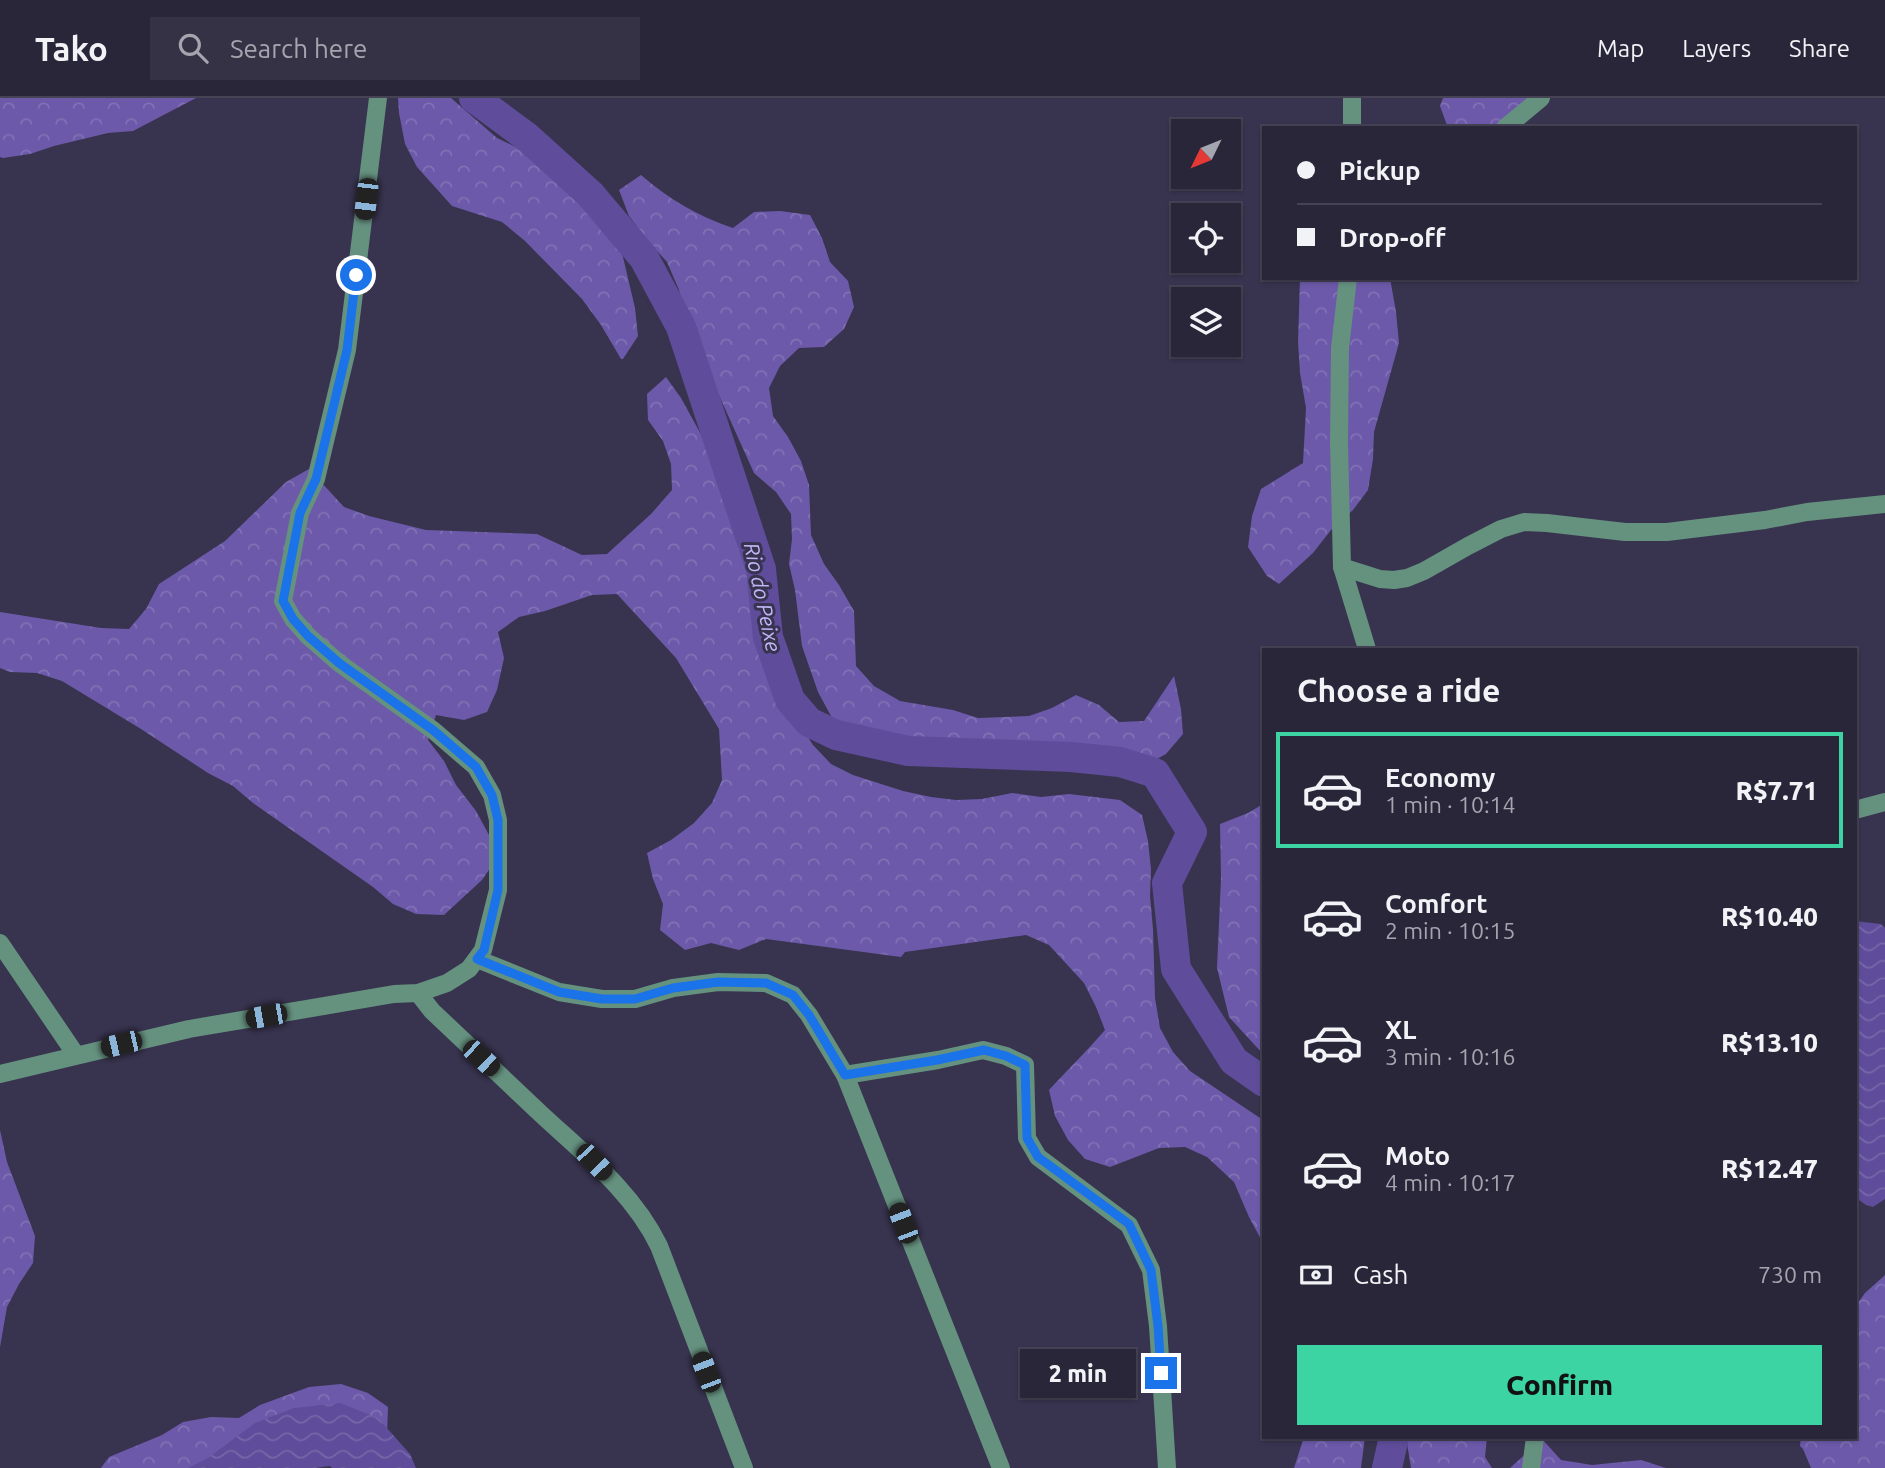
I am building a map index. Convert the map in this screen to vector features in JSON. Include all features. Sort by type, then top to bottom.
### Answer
[{"type":"street","points":[[0,1074],[189,1029],[418,993],[447,983],[469,969],[484,950],[498,890],[498,820],[492,795],[476,767],[433,730],[339,663],[308,636],[293,619],[283,601],[300,513],[316,479],[347,350],[378,98]]},
{"type":"street","points":[[1352,126],[1353,98]]},
{"type":"street","points":[[1507,126],[1541,98]]},
{"type":"street","points":[[1348,280],[1340,348],[1342,567],[1367,648]]},
{"type":"street","points":[[1342,567],[1380,579],[1407,578],[1502,529],[1524,522],[1625,533],[1667,532],[1885,504]]},
{"type":"street","points":[[1857,809],[1885,802]]},
{"type":"street","points":[[0,943],[76,1055]]},
{"type":"street","points":[[477,959],[559,992],[602,999],[635,999],[673,988],[718,982],[766,983],[793,995],[809,1015],[845,1075],[1000,1468]]},
{"type":"street","points":[[418,993],[432,1011],[594,1162],[628,1197],[650,1227],[744,1468]]},
{"type":"street","points":[[845,1075],[984,1050],[1025,1065],[1027,1138],[1038,1157],[1129,1224],[1151,1270],[1158,1326],[1167,1468]]},
{"type":"street","points":[[1531,1468],[1535,1439]]},
{"type":"green space","points":[[0,98],[196,98],[133,131],[108,133],[30,154],[3,158],[0,157]]},
{"type":"green space","points":[[398,98],[451,98],[497,138],[520,149],[545,152],[565,169],[602,210],[623,257],[635,308],[638,336],[623,359],[582,299],[525,241],[502,222],[452,206],[417,167],[405,144]]},
{"type":"green space","points":[[1443,98],[1536,98],[1498,126],[1447,126],[1440,106]]},
{"type":"green space","points":[[641,175],[684,206],[733,228],[754,212],[780,211],[810,215],[830,262],[848,281],[854,307],[844,329],[824,347],[799,348],[780,366],[769,388],[773,416],[801,461],[809,485],[811,535],[824,564],[854,611],[856,666],[874,686],[900,701],[953,710],[978,718],[1029,716],[1076,695],[1099,705],[1119,722],[1144,721],[1174,676],[1183,734],[1166,754],[1142,767],[1091,765],[1015,768],[873,748],[848,735],[831,716],[818,692],[802,646],[789,564],[791,514],[776,492],[754,473],[685,320],[679,290],[667,262],[629,216],[619,190]]},
{"type":"green space","points":[[1300,280],[1390,280],[1399,343],[1374,432],[1368,490],[1313,553],[1279,584],[1267,576],[1248,547],[1252,516],[1261,489],[1303,463],[1306,408],[1298,342]]},
{"type":"green space","points":[[666,377],[681,398],[720,469],[740,521],[744,548],[752,572],[753,602],[761,625],[770,679],[813,745],[831,764],[853,775],[931,797],[956,800],[982,799],[1012,793],[1041,797],[1069,794],[1120,800],[1142,815],[1151,869],[1155,998],[1160,1028],[1173,1052],[1190,1071],[1262,1119],[1262,1241],[1234,1182],[1207,1157],[1185,1147],[1159,1148],[1110,1167],[1085,1159],[1068,1140],[1055,1116],[1049,1090],[1105,1030],[1084,983],[1049,945],[1026,935],[905,952],[901,957],[766,939],[739,950],[711,943],[685,950],[660,930],[663,904],[647,853],[694,823],[712,803],[722,780],[719,729],[676,658],[617,594],[592,595],[519,617],[498,632],[504,658],[497,690],[487,712],[464,720],[436,715],[428,740],[476,811],[497,858],[482,880],[444,915],[416,914],[393,904],[233,786],[62,681],[37,673],[10,672],[0,668],[0,612],[101,628],[129,629],[146,609],[159,584],[225,541],[286,482],[309,469],[344,507],[369,516],[426,530],[537,534],[582,555],[607,554],[651,514],[672,490],[671,464],[663,441],[648,420],[647,394]]},
{"type":"green space","points":[[1262,805],[1262,1053],[1229,1017],[1217,968],[1221,878],[1220,824]]},
{"type":"green space","points":[[0,1130],[7,1162],[35,1236],[33,1263],[7,1307],[0,1347]]},
{"type":"green space","points":[[1885,1275],[1885,1468],[1811,1468],[1800,1446],[1801,1439],[1857,1439],[1857,1304]]},
{"type":"green space","points":[[341,1384],[368,1393],[388,1407],[387,1435],[264,1468],[101,1468],[109,1457],[162,1435],[183,1422],[211,1417],[239,1418],[260,1405],[309,1387]]},
{"type":"green space","points":[[1303,1439],[1365,1439],[1361,1468],[1294,1468]]},
{"type":"green space","points":[[1406,1439],[1487,1439],[1485,1457],[1492,1468],[1411,1468]]},
{"type":"green space","points":[[1542,1439],[1561,1460],[1592,1465],[1641,1460],[1666,1468],[1510,1468]]},
{"type":"water","points":[[1857,921],[1881,924],[1885,928],[1885,1199],[1873,1207],[1857,1198]]},
{"type":"water","points":[[340,1403],[378,1418],[410,1454],[416,1468],[188,1468],[208,1458],[255,1423],[294,1408]]},
{"type":"waterway","name":"Rio do Peixe","points":[[474,98],[527,137],[590,194],[644,258],[681,327],[761,569],[768,637],[790,700],[809,722],[836,735],[908,751],[1071,757],[1120,762],[1155,773],[1192,832],[1167,883],[1176,969],[1234,1061],[1262,1081]]},
{"type":"waterway","name":"Rio do Peixe","points":[[1387,1468],[1394,1439]]},
{"type":"route","points":[[356,275],[347,350],[316,479],[300,513],[283,601],[293,619],[308,636],[339,663],[433,730],[476,767],[492,795],[498,820],[498,890],[484,950],[477,959],[559,992],[602,999],[635,999],[673,988],[718,982],[766,983],[793,995],[809,1015],[845,1075],[984,1050],[1025,1065],[1027,1138],[1038,1157],[1129,1224],[1151,1270],[1161,1373]]}]
